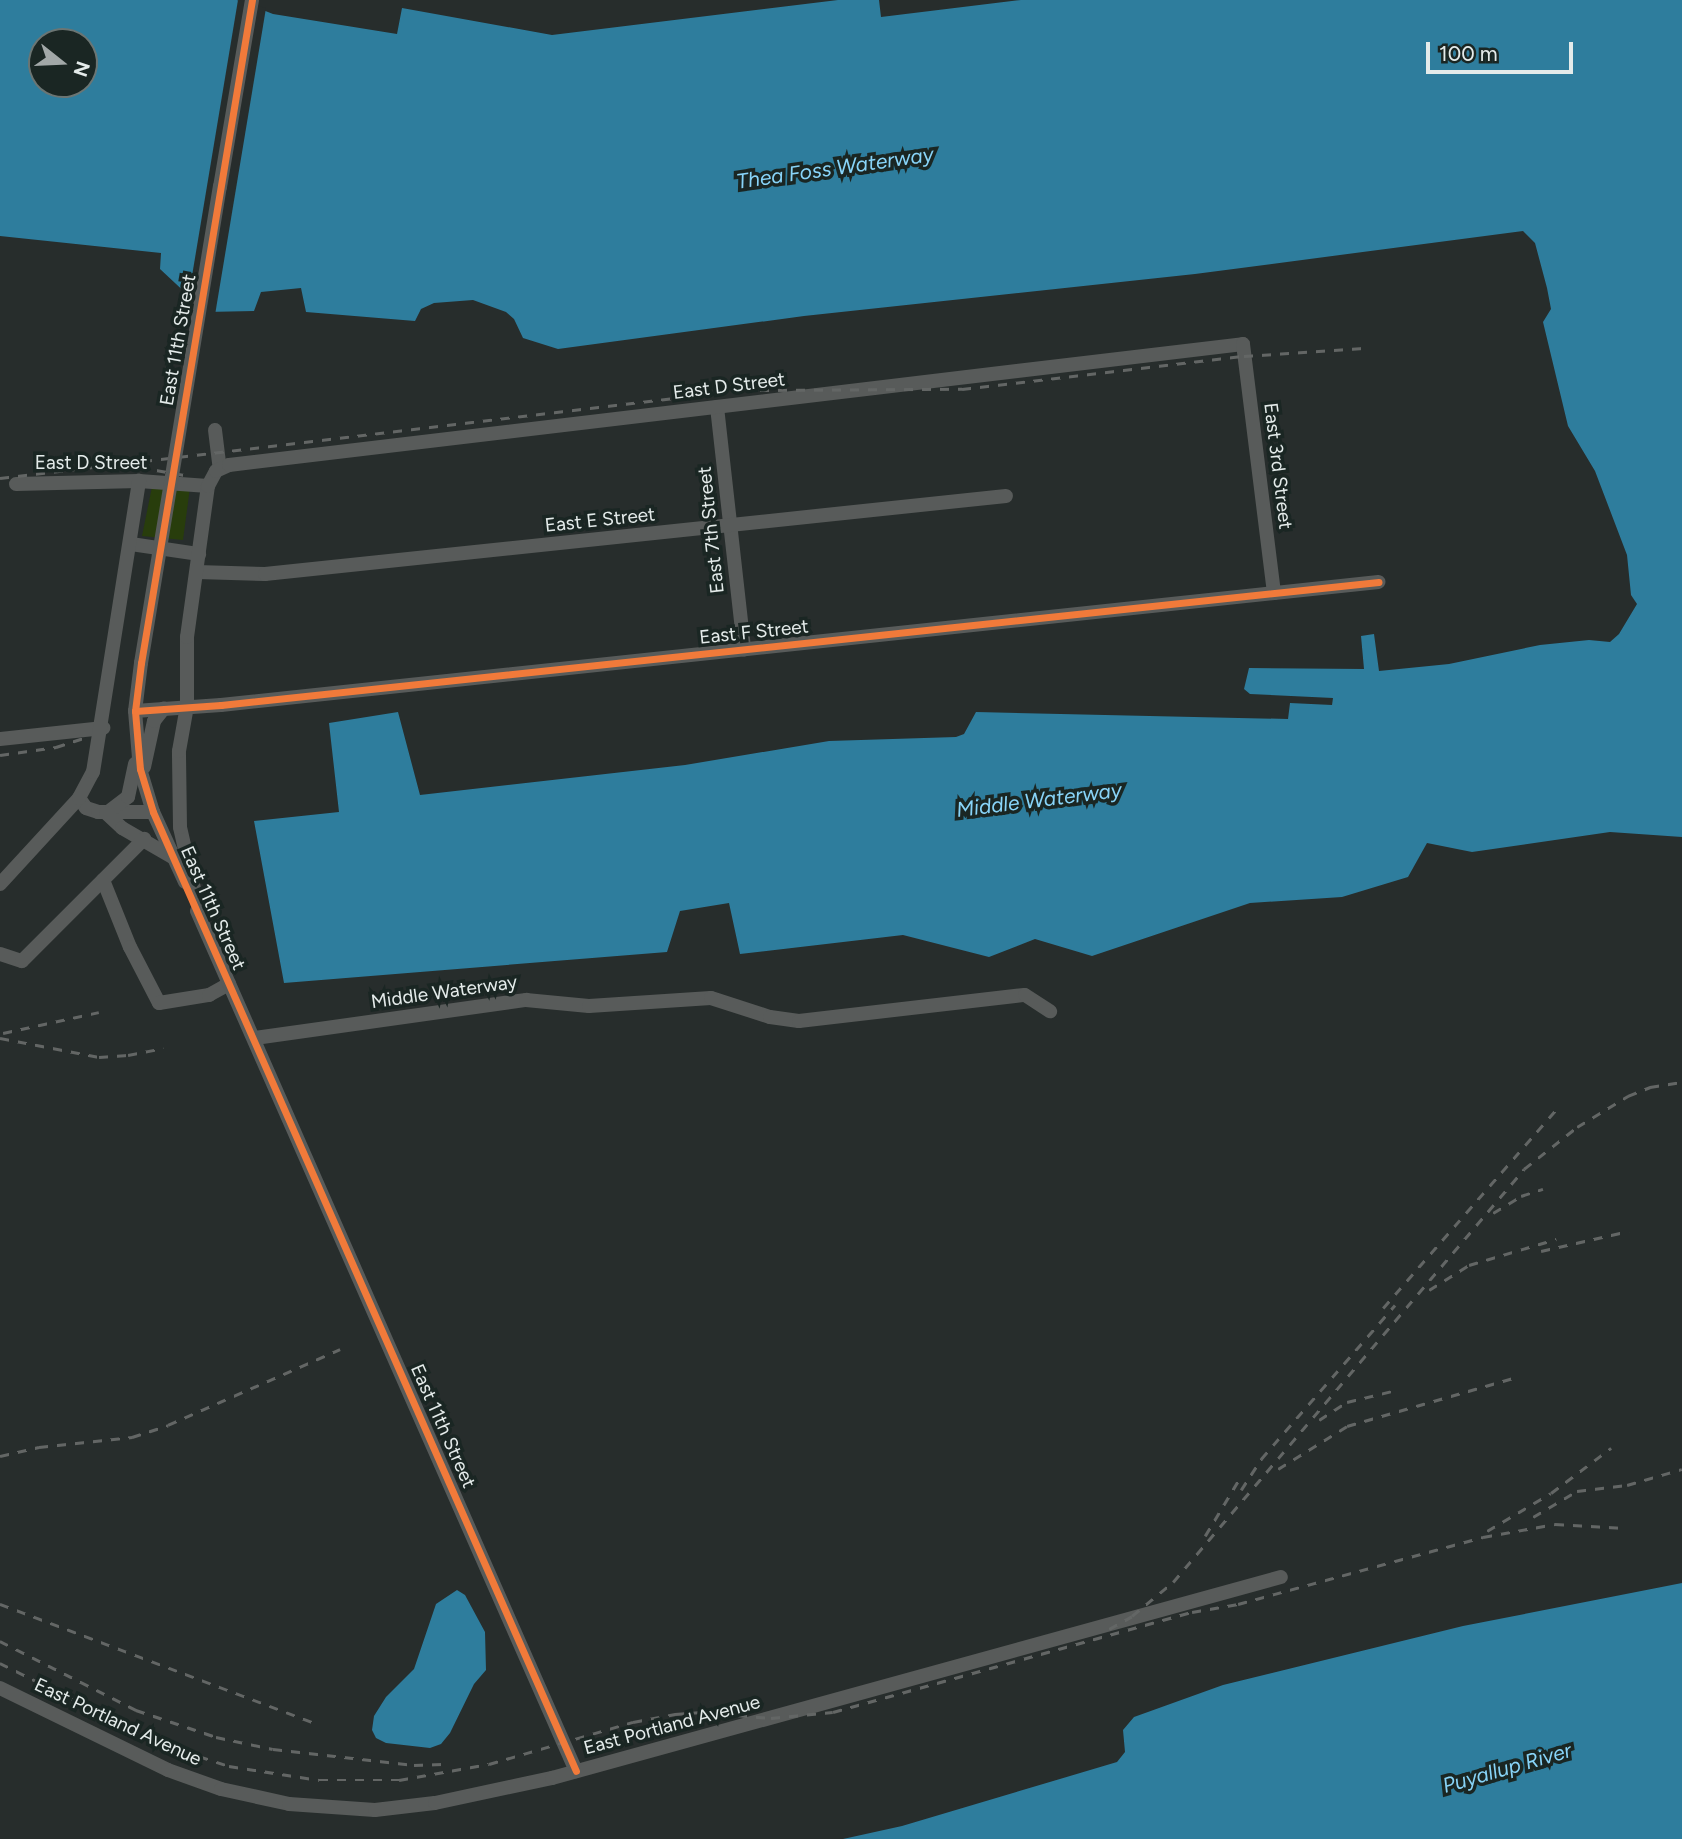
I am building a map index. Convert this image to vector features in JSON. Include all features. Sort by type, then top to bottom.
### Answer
[{"type":"street","name":"East 11th Street","points":[[252,0],[141,663],[135,711],[136,746],[153,812],[576,1771]]},
{"type":"street","name":"East D Street","points":[[220,468],[323,453],[1243,344]]},
{"type":"street","name":"East 3rd Street","points":[[1243,344],[1274,593]]},
{"type":"street","name":"East 7th Street","points":[[717,407],[744,649]]},
{"type":"street","points":[[215,430],[220,468]]},
{"type":"street","name":"East 11th Street","points":[[201,919],[180,827],[179,751],[187,706],[187,637],[208,486],[211,477],[220,468]]},
{"type":"street","name":"East D Street","points":[[16,484],[139,481],[208,486]]},
{"type":"street","points":[[0,884],[79,798],[93,772],[103,727],[139,481]]},
{"type":"street","name":"East E Street","points":[[197,572],[265,574],[1006,496]]},
{"type":"street","points":[[131,544],[199,554]]},
{"type":"street","name":"East F Street","points":[[135,711],[221,705],[1378,582]]},
{"type":"street","points":[[147,796],[144,780],[147,747],[154,721],[164,708]]},
{"type":"street","points":[[0,738],[103,727]]},
{"type":"street","points":[[106,813],[128,797],[134,778],[136,746]]},
{"type":"street","points":[[79,798],[86,808],[106,813],[153,812]]},
{"type":"street","points":[[106,813],[122,828],[174,858]]},
{"type":"street","points":[[0,954],[22,961],[144,839]]},
{"type":"street","points":[[103,880],[130,947],[159,1003],[209,995],[229,984]]},
{"type":"street","name":"Middle Waterway","points":[[254,1038],[526,1000],[589,1006],[711,998],[770,1017],[799,1021],[1025,995],[1049,1011]]},
{"type":"street","name":"East Portland Avenue","points":[[0,1688],[168,1770],[221,1789],[289,1804],[346,1811],[401,1808],[478,1795],[576,1771],[1281,1577]]},
{"type":"green space","points":[[154,477],[191,480],[183,540],[142,536]]},
{"type":"water","name":"Thea Foss Waterway","points":[[0,0],[237,0],[273,14],[397,34],[402,8],[552,35],[838,0],[879,0],[881,17],[1021,0],[1682,0],[1682,837],[1610,832],[1472,852],[1427,843],[1408,877],[1342,897],[1250,903],[1092,956],[1035,939],[989,957],[903,935],[740,954],[729,903],[680,911],[667,952],[284,983],[254,821],[339,812],[329,723],[398,712],[420,795],[685,765],[829,741],[956,737],[964,734],[976,712],[1288,719],[1290,703],[1332,705],[1333,698],[1250,694],[1244,689],[1249,668],[1364,669],[1361,636],[1374,634],[1379,671],[1449,664],[1540,645],[1589,640],[1610,642],[1619,634],[1637,604],[1631,595],[1627,555],[1595,471],[1568,426],[1543,322],[1551,309],[1547,288],[1535,243],[1523,231],[1195,274],[804,316],[558,349],[523,338],[514,319],[506,312],[473,300],[434,303],[421,309],[415,321],[306,312],[301,288],[261,292],[254,311],[206,312],[160,269],[161,253],[0,236]]},
{"type":"water","name":"Puyallup River","points":[[1682,1583],[1682,1839],[843,1839],[902,1826],[1117,1762],[1125,1752],[1123,1730],[1134,1717],[1223,1685],[1463,1626]]},
{"type":"water","points":[[457,1590],[465,1595],[485,1632],[486,1670],[474,1684],[450,1733],[441,1744],[430,1748],[386,1743],[376,1738],[372,1730],[374,1716],[386,1697],[414,1669],[436,1604]]},
{"type":"pier","points":[[238,0],[266,8],[215,315],[204,315],[188,300]]},
{"type":"railway","points":[[0,478],[742,390],[962,389],[1244,356],[1364,348]]},
{"type":"railway","points":[[139,467],[184,475]]},
{"type":"railway","points":[[0,755],[56,747],[84,738]]},
{"type":"railway","points":[[3,1033],[99,1012]]},
{"type":"railway","points":[[0,1038],[99,1057],[163,1048]]},
{"type":"railway","points":[[1109,1629],[1132,1616],[1173,1582],[1524,1169],[1577,1127],[1628,1096],[1650,1087],[1682,1082]]},
{"type":"railway","points":[[1383,1308],[1555,1111]]},
{"type":"railway","points":[[1493,1213],[1521,1196],[1543,1189]]},
{"type":"railway","points":[[1541,1251],[1629,1231]]},
{"type":"railway","points":[[1429,1290],[1469,1265],[1556,1239]]},
{"type":"railway","points":[[1241,1490],[1261,1459],[1395,1305]]},
{"type":"railway","points":[[0,1456],[39,1447],[132,1437],[168,1425],[340,1349]]},
{"type":"railway","points":[[1278,1469],[1347,1426],[1513,1378]]},
{"type":"railway","points":[[1319,1420],[1347,1402],[1392,1391]]},
{"type":"railway","points":[[1487,1531],[1551,1493],[1611,1448]]},
{"type":"railway","points":[[1533,1517],[1577,1491],[1627,1485],[1682,1469]]},
{"type":"railway","points":[[1205,1536],[1241,1476]]},
{"type":"railway","points":[[0,1663],[165,1745],[229,1766],[319,1780],[399,1780],[489,1764],[633,1722],[675,1714],[702,1712],[771,1718],[833,1712],[1192,1612],[1238,1604],[1483,1537],[1555,1524],[1625,1528]]},
{"type":"railway","points":[[0,1604],[312,1722]]},
{"type":"railway","points":[[0,1641],[136,1710],[216,1737],[273,1749],[414,1765],[450,1764]]},
{"type":"cycle path","points":[[252,0],[141,663],[135,711],[140,769],[153,812],[576,1771]]},
{"type":"cycle path","points":[[135,711],[221,705],[1378,582]]}]
